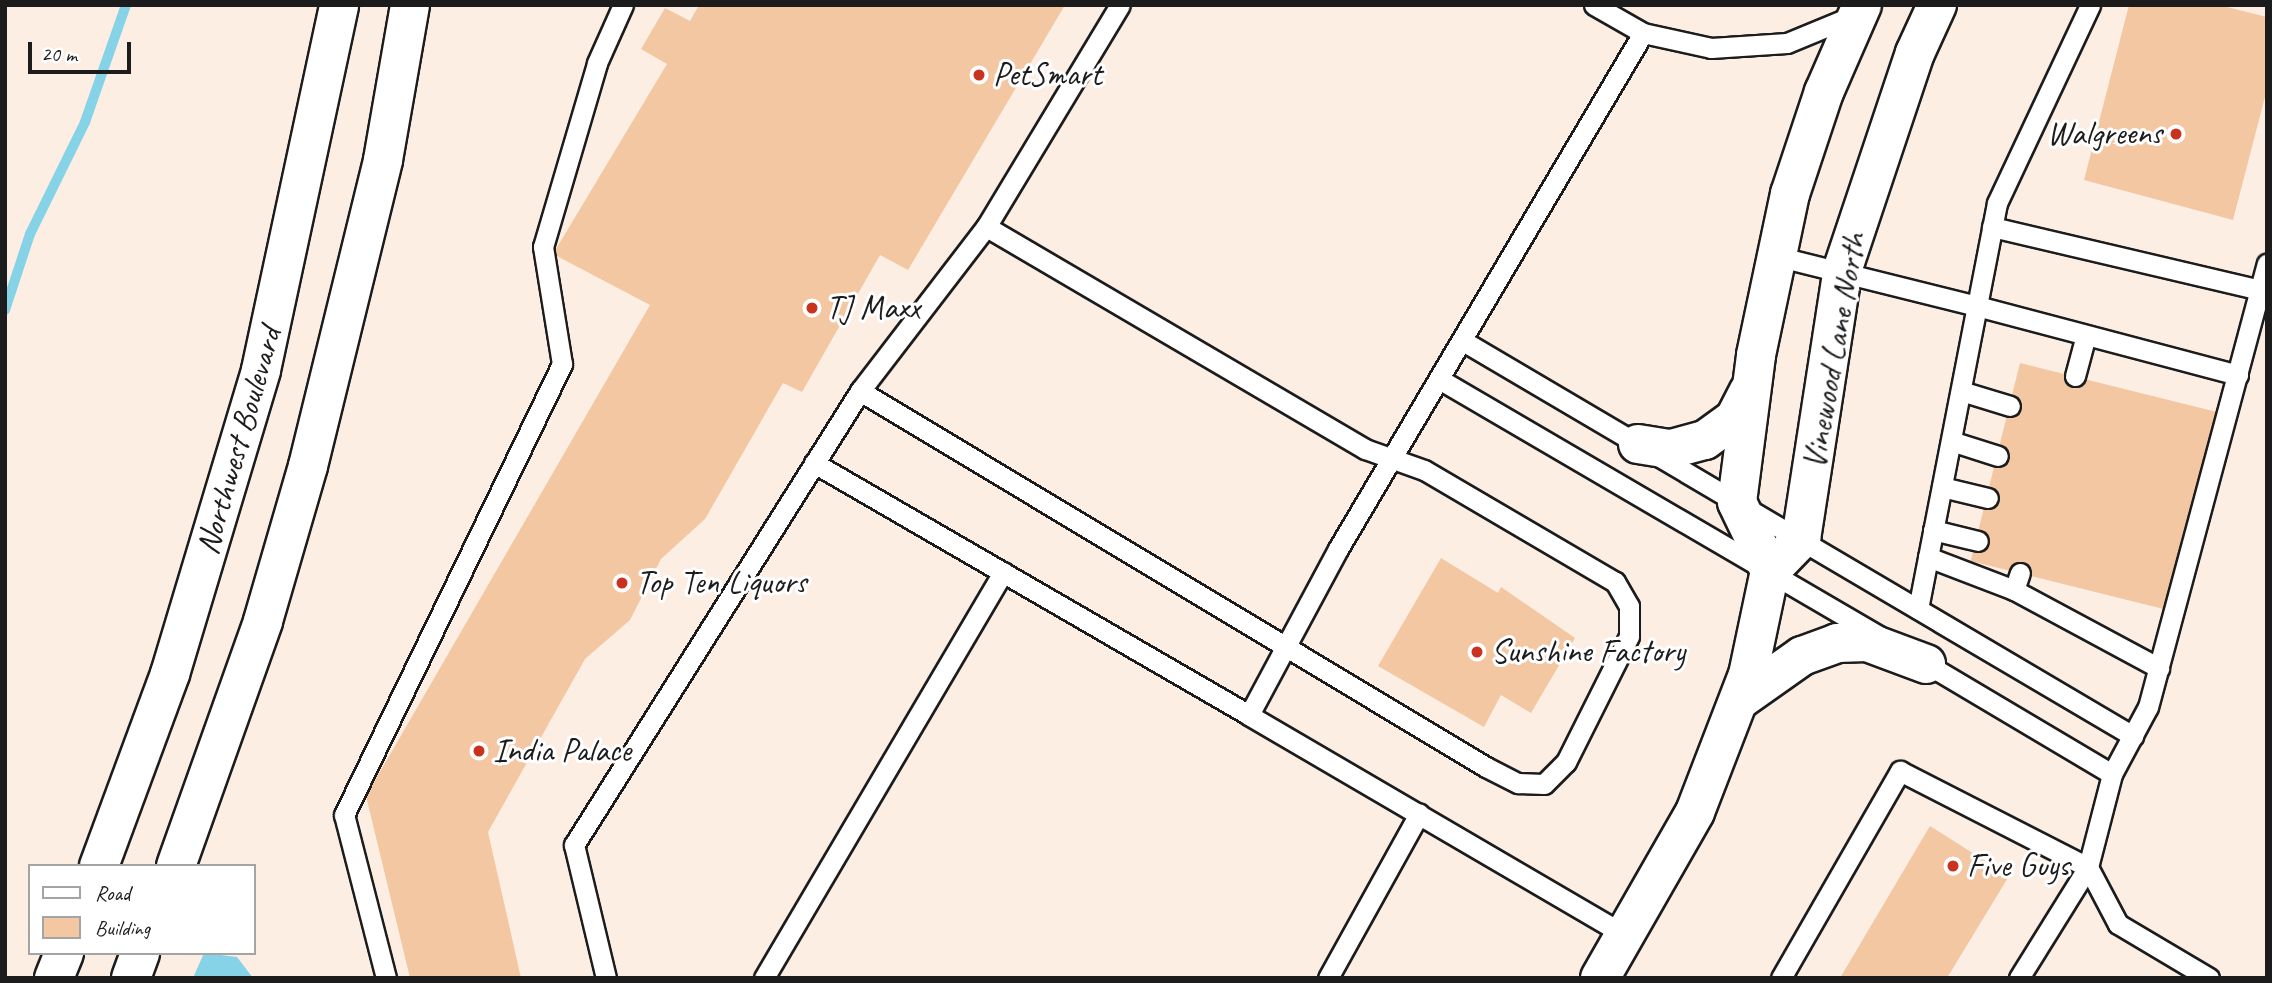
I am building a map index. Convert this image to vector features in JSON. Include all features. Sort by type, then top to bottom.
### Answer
[{"type":"street","name":"Northwest Boulevard","points":[[101,864],[170,674],[261,370],[339,5]]},
{"type":"street","points":[[177,864],[263,621],[308,466],[383,160],[410,5]]},
{"type":"street","name":"Vinewood Lane North","points":[[1801,539],[1843,268],[1915,53],[1937,5]]},
{"type":"street","points":[[1770,571],[1737,502],[1751,386],[1776,256],[1824,92],[1860,9]]},
{"type":"street","points":[[1638,444],[1671,449],[1705,440],[1735,418],[1751,386]]},
{"type":"street","points":[[1600,978],[1695,812],[1741,699],[1770,571],[1801,539]]},
{"type":"street","points":[[1741,699],[1802,656],[1837,643],[1867,642],[1926,664]]},
{"type":"street","points":[[54,978],[63,955]]},
{"type":"street","points":[[131,978],[140,955]]},
{"type":"lane","points":[[386,978],[344,814],[562,364],[543,247],[597,63],[623,5]]},
{"type":"lane","points":[[606,978],[574,845],[860,391],[986,227],[1120,5]]},
{"type":"lane","points":[[1594,5],[1643,33],[1711,48],[1749,48],[1801,39],[1860,9]]},
{"type":"lane","points":[[1918,609],[1997,203],[2090,5]]},
{"type":"lane","points":[[1249,715],[1285,645],[1392,458],[1643,33]]},
{"type":"lane","points":[[860,391],[1285,645],[1403,720],[1518,783],[1544,784],[1566,762],[1629,636],[1629,606],[1615,582],[1424,470],[1365,449],[986,227]]},
{"type":"lane","points":[[1992,227],[2260,290]]},
{"type":"lane","points":[[1776,256],[1843,268],[2238,375]]},
{"type":"lane","points":[[2019,978],[2088,867],[2112,774],[2148,707],[2267,264]]},
{"type":"lane","points":[[2075,376],[2086,335]]},
{"type":"lane","points":[[1462,341],[2133,736]]},
{"type":"lane","points":[[1439,379],[2112,774]]},
{"type":"lane","points":[[1961,391],[2010,406]]},
{"type":"lane","points":[[1951,441],[1998,456]]},
{"type":"lane","points":[[814,463],[1625,935]]},
{"type":"lane","points":[[1942,487],[1988,498]]},
{"type":"lane","points":[[1933,530],[1978,541]]},
{"type":"lane","points":[[1928,557],[2017,581],[2159,668]]},
{"type":"lane","points":[[764,978],[1003,572]]},
{"type":"lane","points":[[1781,978],[1900,771],[2088,867],[2118,924],[2208,978]]},
{"type":"lane","points":[[1328,978],[1419,814]]},
{"type":"water","points":[[203,955],[220,955],[237,957],[253,978],[193,978]]},
{"type":"building","points":[[699,5],[1065,5],[908,270],[880,255],[802,392],[783,383],[705,519],[661,559],[630,620],[585,659],[488,832],[521,978],[410,978],[366,796],[650,305],[553,254],[667,64],[641,49],[665,8],[690,21]]},
{"type":"building","name":"Walgreens","points":[[2129,5],[2219,5],[2267,17],[2267,89],[2233,220],[2084,180]]},
{"type":"building","points":[[2020,363],[2220,413],[2171,611],[1971,561]]},
{"type":"building","name":"Sunshine Factory","points":[[1441,558],[1498,593],[1501,587],[1575,638],[1531,713],[1501,695],[1484,727],[1378,666]]},
{"type":"building","points":[[1930,826],[2009,876],[1947,978],[1840,978]]},
{"type":"waterway","points":[[5,310],[30,234],[85,122],[126,5]]},
{"type":"place","name":"PetSmart","points":[[979,75]]},
{"type":"place","name":"Walgreens","points":[[2176,134]]},
{"type":"place","name":"TJ Maxx","points":[[812,308]]},
{"type":"place","name":"Top Ten Liquors","points":[[622,583]]},
{"type":"place","name":"Sunshine Factory","points":[[1477,652]]},
{"type":"place","name":"India Palace","points":[[479,751]]},
{"type":"place","name":"Five Guys","points":[[1953,866]]}]
